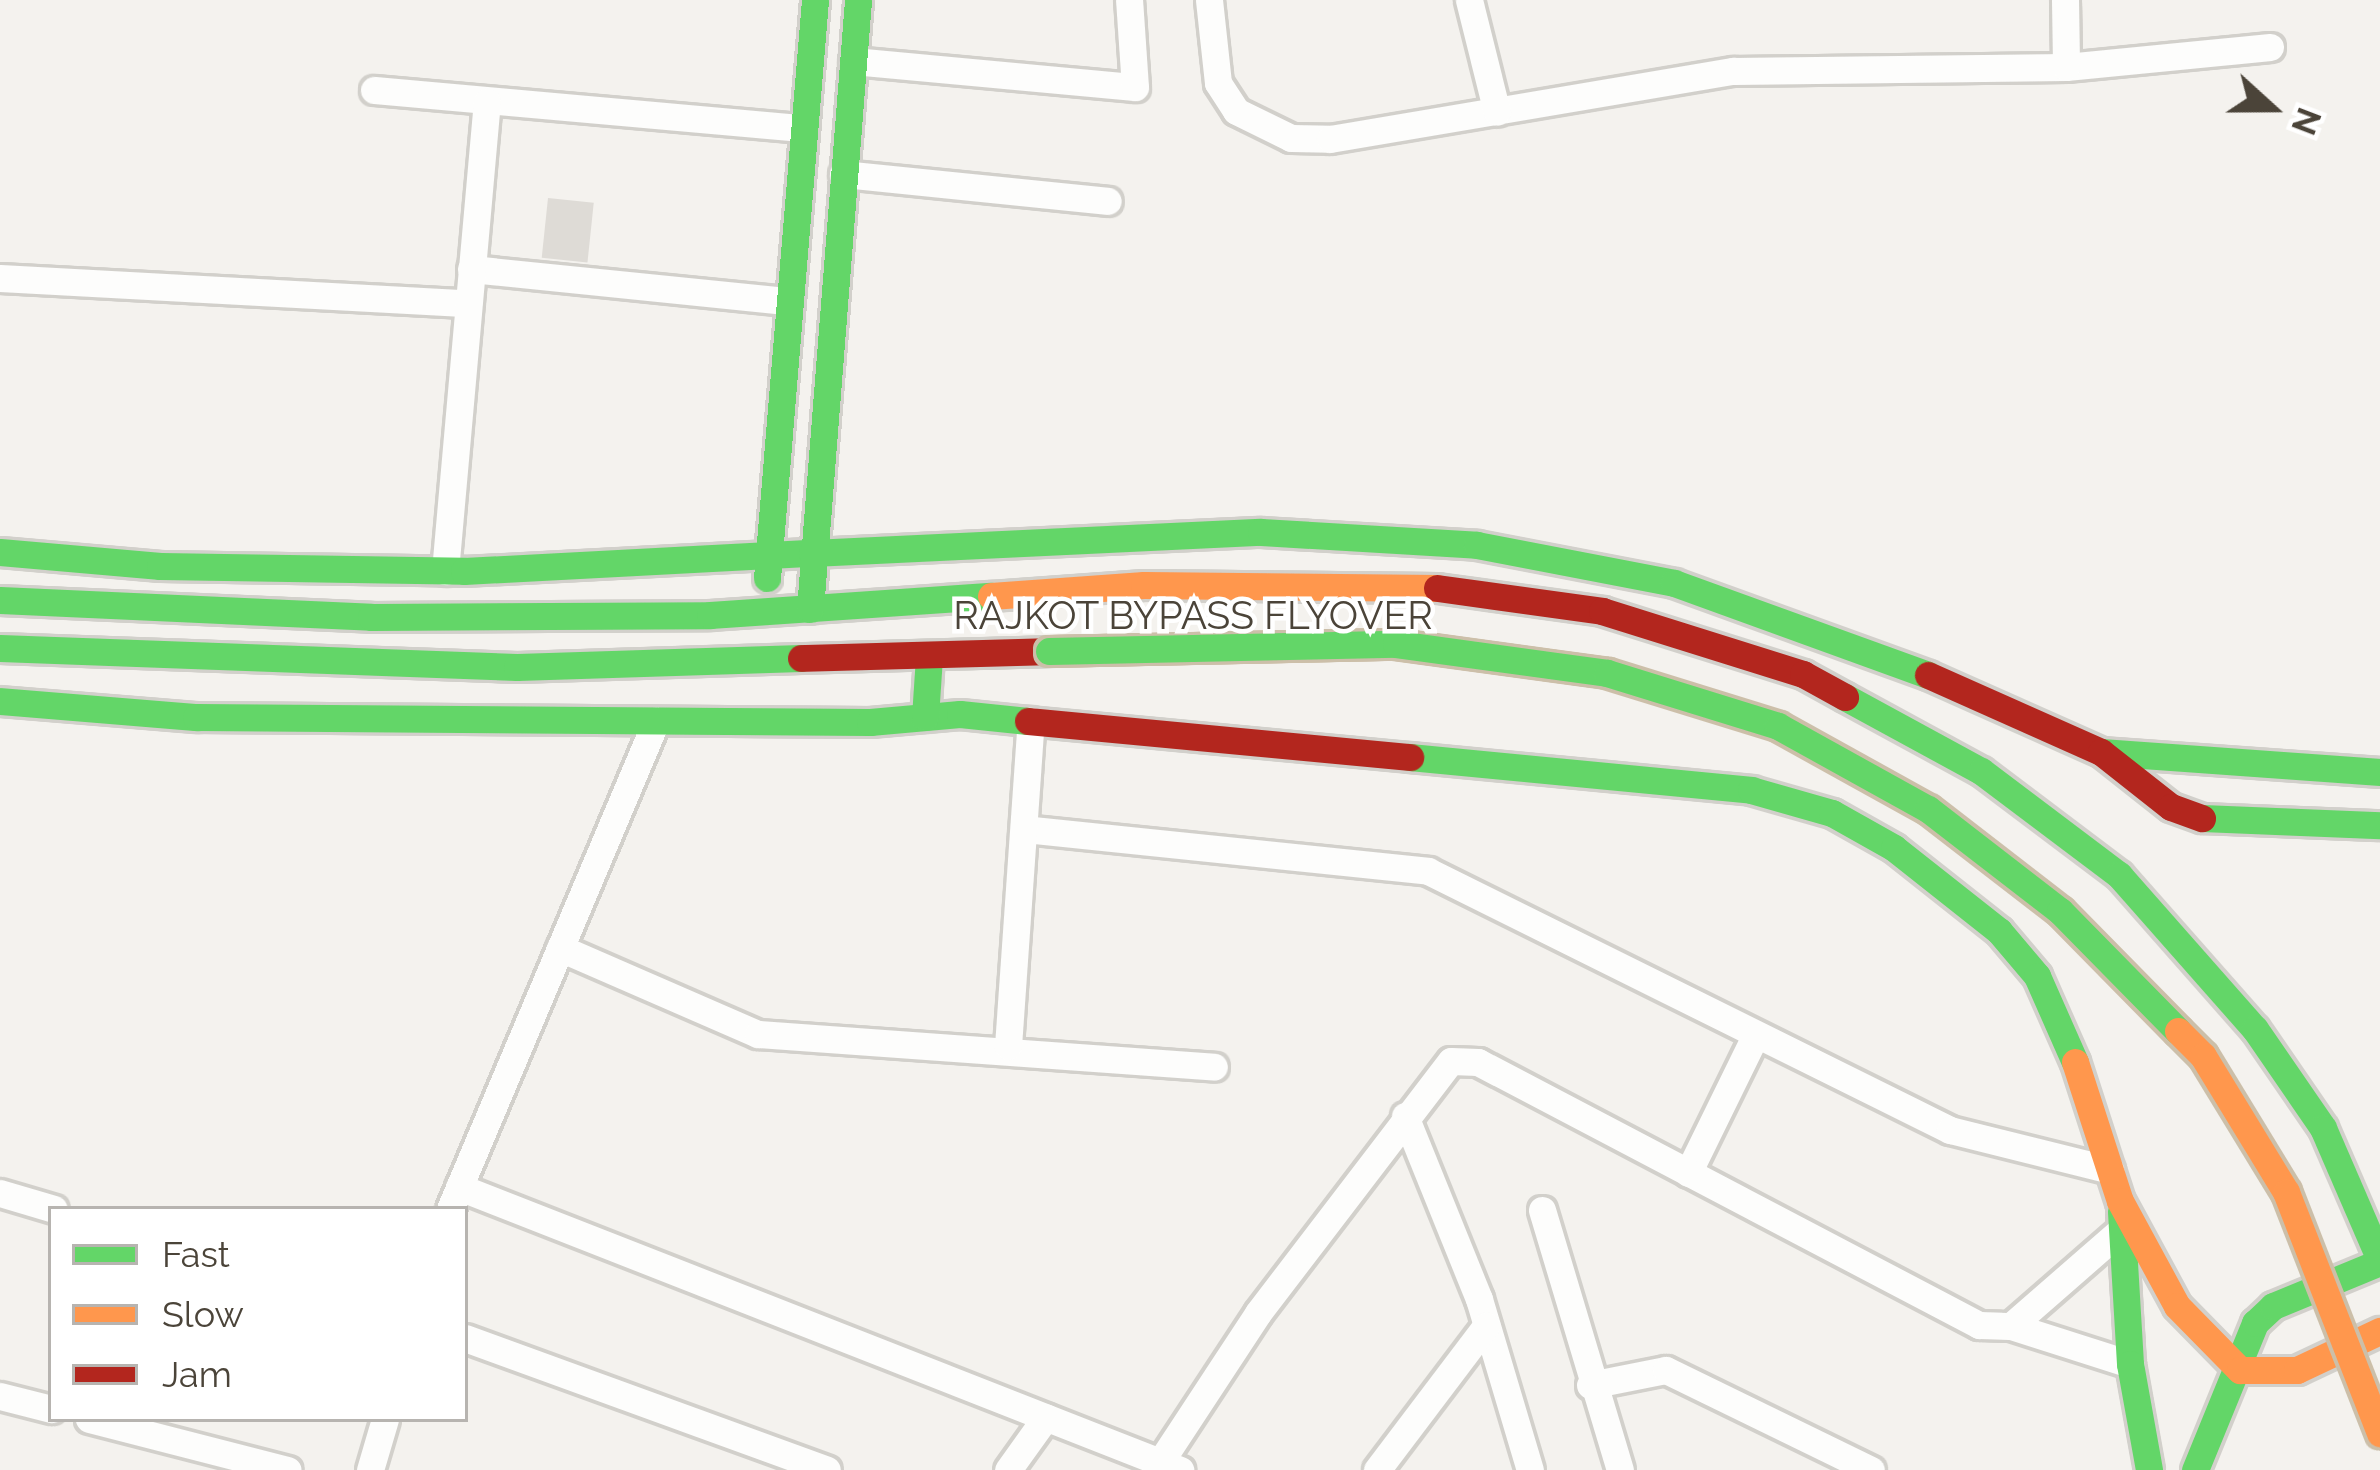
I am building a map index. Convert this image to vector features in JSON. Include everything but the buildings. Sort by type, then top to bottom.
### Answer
[{"type":"main road","points":[[0,600],[371,617],[763,612],[815,0]]},
{"type":"main road","points":[[810,608],[858,0]]},
{"type":"main road","points":[[0,552],[160,566],[445,571],[1261,532],[1477,545],[1674,583],[1799,624],[2101,752],[2171,807],[2205,819],[2380,825]]},
{"type":"main road","name":"RAJKOT BYPASS FLYOVER","points":[[763,612],[1144,585],[1412,584],[1602,611],[1803,674],[1981,771],[2119,875],[2255,1029],[2309,1108],[2380,1261]]},
{"type":"main road","name":"RAJKOT BYPASS FLYOVER","points":[[0,648],[517,667],[1396,644],[1607,674],[1778,726],[1928,809],[2060,911],[2203,1056],[2306,1232],[2380,1433]]},
{"type":"main road","points":[[925,717],[929,656]]},
{"type":"main road","points":[[0,701],[196,717],[1031,721],[1751,790],[1832,813],[1894,848],[1999,931],[2037,976],[2062,1024],[2121,1215],[2130,1364],[2149,1470]]},
{"type":"main road","points":[[2101,752],[2380,772]]},
{"type":"main road","points":[[2121,1215],[2177,1306],[2240,1370],[2297,1370],[2380,1330]]},
{"type":"main road","points":[[2195,1470],[2240,1370],[2255,1323],[2272,1306],[2380,1261]]},
{"type":"street","points":[[853,61],[1135,87],[1129,0]]},
{"type":"street","points":[[1209,0],[1219,83],[1236,111],[1291,138],[1497,112],[1733,70],[2066,67],[2270,47]]},
{"type":"street","points":[[1469,0],[1497,112]]},
{"type":"street","points":[[2065,0],[2066,67]]},
{"type":"street","points":[[374,90],[802,128]]},
{"type":"street","points":[[445,571],[487,102]]},
{"type":"street","points":[[844,174],[1108,201]]},
{"type":"street","points":[[471,268],[788,302]]},
{"type":"street","points":[[0,278],[468,303]]},
{"type":"street","points":[[656,721],[455,1198],[1046,1417],[1165,1467],[1258,1312],[1435,1077],[1464,1058],[1978,1325],[2011,1326],[2130,1364]]},
{"type":"street","points":[[1008,1046],[1031,721]]},
{"type":"street","points":[[1024,829],[1428,871],[1695,1000],[1754,1038],[1950,1130],[2110,1170]]},
{"type":"street","points":[[560,948],[758,1034],[1008,1046],[1214,1067]]},
{"type":"street","points":[[1688,1173],[1754,1038]]},
{"type":"street","points":[[1405,1116],[1486,1326],[1530,1470]]},
{"type":"street","points":[[0,1192],[48,1207]]},
{"type":"street","points":[[1542,1210],[1590,1385],[1619,1470]]},
{"type":"street","points":[[2011,1326],[2121,1215]]},
{"type":"street","points":[[1377,1470],[1486,1326]]},
{"type":"street","points":[[468,1339],[827,1470]]},
{"type":"street","points":[[1590,1385],[1666,1370],[1871,1470]]},
{"type":"street","points":[[0,1396],[48,1408]]},
{"type":"street","points":[[1008,1470],[1046,1417]]},
{"type":"street","points":[[101,1422],[287,1470]]},
{"type":"street","points":[[370,1470],[384,1422]]},
{"type":"traffic: fast","points":[[767,578],[815,0]]},
{"type":"traffic: fast","points":[[810,609],[858,0]]},
{"type":"traffic: fast","points":[[812,553],[1261,532],[1477,545],[1674,583],[1928,675]]},
{"type":"traffic: fast","points":[[0,552],[160,566],[464,571],[812,553]]},
{"type":"traffic: fast","points":[[0,600],[371,617],[710,615],[991,596]]},
{"type":"traffic: fast","points":[[1049,651],[1396,644],[1607,673],[1778,726],[1928,809],[2060,911],[2178,1031]]},
{"type":"traffic: fast","points":[[0,648],[517,667],[801,658]]},
{"type":"traffic: fast","points":[[925,717],[929,656]]},
{"type":"traffic: fast","points":[[1845,697],[1981,771],[2119,875],[2255,1029],[2323,1128],[2380,1260]]},
{"type":"traffic: fast","points":[[0,701],[196,717],[870,722],[960,714],[1028,721]]},
{"type":"traffic: fast","points":[[2101,752],[2380,772]]},
{"type":"traffic: fast","points":[[1410,757],[1751,790],[1832,813],[1894,848],[1999,931],[2037,976],[2075,1062]]},
{"type":"traffic: fast","points":[[2202,818],[2380,825]]},
{"type":"traffic: fast","points":[[2121,1212],[2130,1364],[2149,1470]]},
{"type":"traffic: fast","points":[[2195,1470],[2255,1323],[2273,1306],[2380,1262]]},
{"type":"traffic: slow","points":[[991,596],[1144,585],[1437,588]]},
{"type":"traffic: slow","points":[[2178,1031],[2203,1056],[2286,1192],[2380,1433]]},
{"type":"traffic: slow","points":[[2075,1062],[2120,1201],[2177,1306],[2240,1370],[2297,1370],[2380,1331]]},
{"type":"traffic: jam","points":[[1437,588],[1602,611],[1803,674],[1845,697]]},
{"type":"traffic: jam","points":[[801,658],[1049,651]]},
{"type":"traffic: jam","points":[[1928,675],[2101,752],[2171,807],[2202,818]]},
{"type":"traffic: jam","points":[[1028,721],[1410,757]]}]
